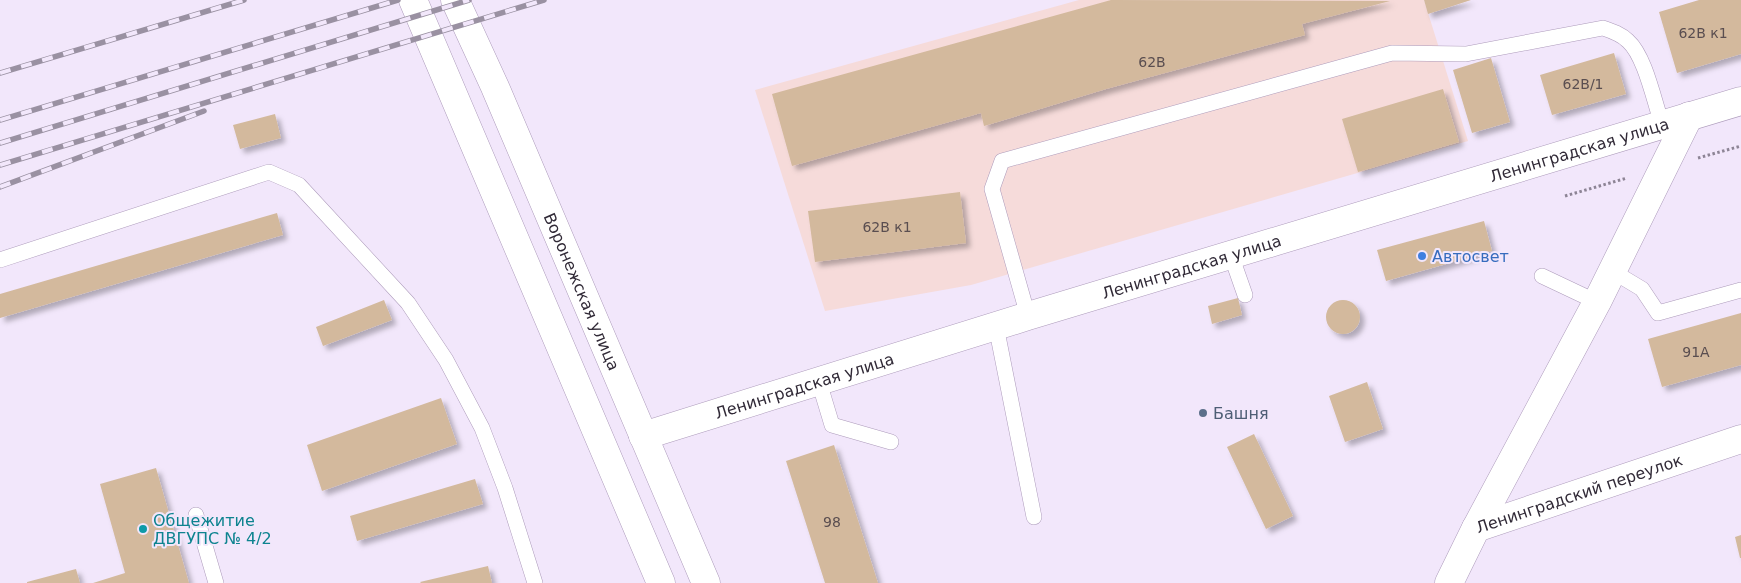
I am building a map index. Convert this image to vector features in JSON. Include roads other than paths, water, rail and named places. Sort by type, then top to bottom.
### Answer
[{"type":"street","points":[[413,0],[661,583]]},
{"type":"street","name":"Воронежская улица","points":[[455,0],[496,87],[706,583]]},
{"type":"street","name":"Ленинградская улица","points":[[643,436],[1028,316],[1741,101]]},
{"type":"street","points":[[1476,528],[1597,302],[1689,116]]},
{"type":"street","name":"Ленинградский переулок","points":[[1449,583],[1476,528],[1741,439]]},
{"type":"lane","points":[[1028,316],[992,189],[1002,161],[1392,53],[1466,54],[1603,28],[1616,33],[1628,41],[1638,52],[1662,124]]},
{"type":"lane","points":[[0,260],[269,172],[299,185],[408,303],[446,360],[482,428],[506,488],[535,583]]},
{"type":"lane","points":[[1231,255],[1245,295]]},
{"type":"lane","points":[[1612,271],[1642,289],[1658,313],[1741,290]]},
{"type":"lane","points":[[1542,276],[1597,302]]},
{"type":"lane","points":[[996,326],[1034,517]]},
{"type":"lane","points":[[819,382],[832,425],[891,442]]},
{"type":"lane","points":[[196,515],[216,583]]},
{"type":"railway","points":[[0,73],[244,0]]},
{"type":"railway","points":[[0,120],[398,0]]},
{"type":"railway","points":[[0,143],[469,0]]},
{"type":"railway","points":[[0,165],[544,0]]},
{"type":"railway","points":[[0,187],[204,111]]},
{"type":"place","name":"Автосвет","points":[[1422,256]]},
{"type":"place","name":"Башня","points":[[1203,413]]},
{"type":"place","name":"Общежитие ДВГУПС № 4/2","points":[[143,529]]}]
